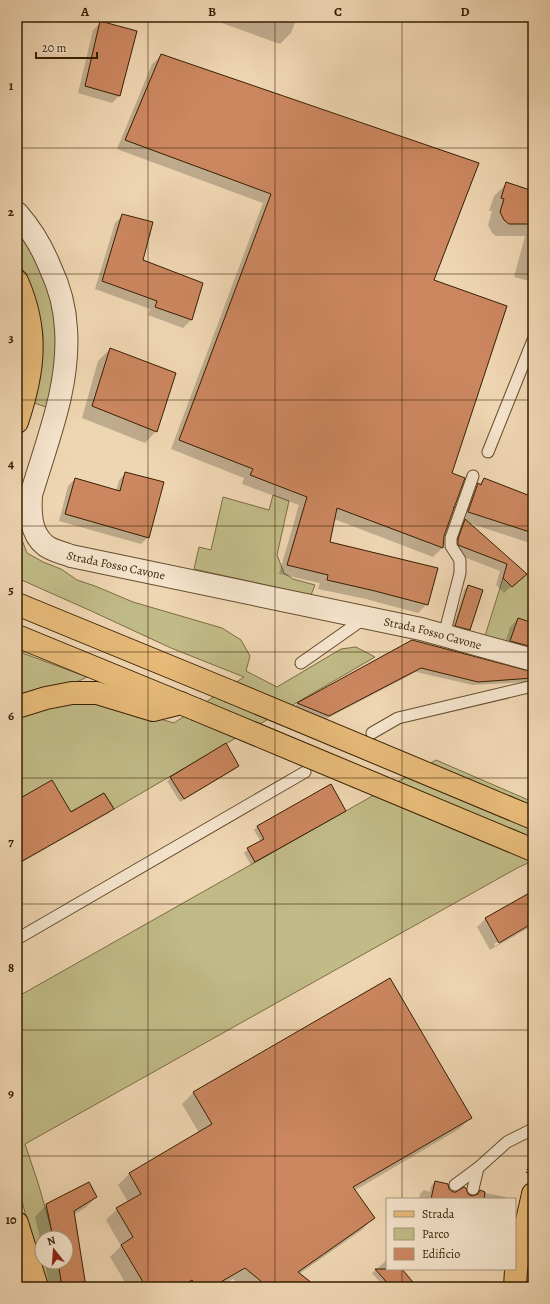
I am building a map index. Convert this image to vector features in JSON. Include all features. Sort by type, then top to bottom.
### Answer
[{"type":"main road","points":[[17,281],[30,321],[32,351],[29,379],[17,422]]},
{"type":"main road","points":[[17,604],[533,818]]},
{"type":"main road","points":[[17,636],[533,850]]},
{"type":"main road","points":[[17,707],[46,698],[72,693],[97,693],[153,710],[188,706]]},
{"type":"main road","points":[[516,1269],[533,1194]]},
{"type":"main road","points":[[17,1222],[37,1287]]},
{"type":"main road","points":[[17,1278],[20,1287]]},
{"type":"street","name":"Strada Fosso Cavone","points":[[17,212],[29,227],[44,254],[56,281],[63,306],[66,328],[67,347],[59,403],[32,495],[30,508],[31,522],[37,536],[46,546],[71,556],[264,595],[444,635],[533,660]]},
{"type":"lane","points":[[488,452],[533,340]]},
{"type":"lane","points":[[444,635],[460,573],[460,560],[451,546],[450,538],[473,476]]},
{"type":"lane","points":[[301,663],[365,618]]},
{"type":"lane","points":[[372,733],[398,718],[533,686]]},
{"type":"lane","points":[[17,939],[305,772]]},
{"type":"lane","points":[[455,1185],[478,1168],[507,1142],[533,1130]]},
{"type":"lane","points":[[474,1189],[478,1168]]},
{"type":"green space","points":[[17,221],[43,264],[61,336],[49,408],[34,403],[42,366],[43,334],[37,304],[27,278],[17,259]]},
{"type":"green space","points":[[273,495],[289,501],[277,555],[284,573],[293,579],[315,585],[311,595],[194,569],[199,547],[211,550],[223,497],[269,510]]},
{"type":"green space","points":[[17,516],[19,518],[22,540],[27,553],[43,562],[61,569],[77,580],[133,602],[222,628],[241,640],[250,656],[246,671],[277,687],[341,649],[356,647],[375,657],[114,809],[104,793],[17,842],[17,717],[41,709],[94,700],[174,723],[244,677],[171,648],[17,578]]},
{"type":"green space","points":[[527,574],[533,581],[533,622],[528,621],[520,646],[485,636],[503,578],[512,587]]},
{"type":"green space","points":[[17,651],[87,677],[79,681],[17,698]]},
{"type":"green space","points":[[436,760],[533,802],[533,861],[519,867],[25,1144],[52,1230],[34,1230],[34,1243],[17,1185],[17,997]]},
{"type":"green space","points":[[42,1270],[62,1270],[67,1287],[47,1287]]},
{"type":"building","points":[[100,21],[137,31],[120,96],[85,86]]},
{"type":"building","points":[[161,54],[479,163],[434,280],[507,306],[452,473],[465,478],[444,536],[443,548],[337,508],[330,542],[438,568],[428,605],[327,580],[328,575],[287,565],[307,497],[250,475],[253,469],[179,440],[271,194],[125,140]]},
{"type":"building","points":[[506,182],[533,191],[533,224],[509,224],[504,220],[500,212],[504,199],[501,198]]},
{"type":"building","points":[[122,214],[153,222],[143,260],[203,283],[192,320],[155,307],[157,301],[102,281]]},
{"type":"building","points":[[110,348],[176,373],[157,432],[92,406]]},
{"type":"building","points":[[125,472],[164,482],[149,538],[65,514],[75,478],[120,491]]},
{"type":"building","points":[[484,478],[533,497],[533,533],[468,512],[478,483],[481,485]]},
{"type":"building","points":[[465,519],[527,574],[512,587],[503,578],[507,564],[458,545],[458,539]]},
{"type":"building","points":[[468,585],[483,590],[470,630],[455,626]]},
{"type":"building","points":[[518,618],[533,623],[533,647],[510,641]]},
{"type":"building","points":[[412,640],[533,672],[533,678],[478,682],[421,668],[329,716],[297,703]]},
{"type":"building","points":[[226,743],[239,766],[184,799],[170,777]]},
{"type":"building","points":[[52,780],[71,812],[104,793],[114,809],[17,864],[17,800]]},
{"type":"building","points":[[331,784],[346,811],[255,862],[247,848],[264,839],[257,826]]},
{"type":"building","points":[[533,891],[533,923],[499,943],[485,918]]},
{"type":"building","points":[[390,978],[472,1118],[353,1187],[375,1218],[298,1272],[317,1287],[268,1287],[245,1268],[212,1287],[196,1287],[192,1280],[180,1287],[146,1287],[121,1245],[133,1237],[116,1208],[141,1194],[129,1173],[212,1124],[193,1092]]},
{"type":"building","points":[[435,1181],[448,1184],[449,1189],[453,1192],[456,1192],[464,1187],[466,1188],[468,1194],[472,1196],[478,1194],[480,1190],[485,1192],[484,1198],[431,1198]]},
{"type":"building","points":[[89,1182],[97,1197],[74,1211],[86,1287],[62,1287],[59,1270],[74,1270],[74,1230],[51,1230],[46,1204]]},
{"type":"building","points":[[375,1269],[403,1270],[417,1287],[391,1287]]}]
